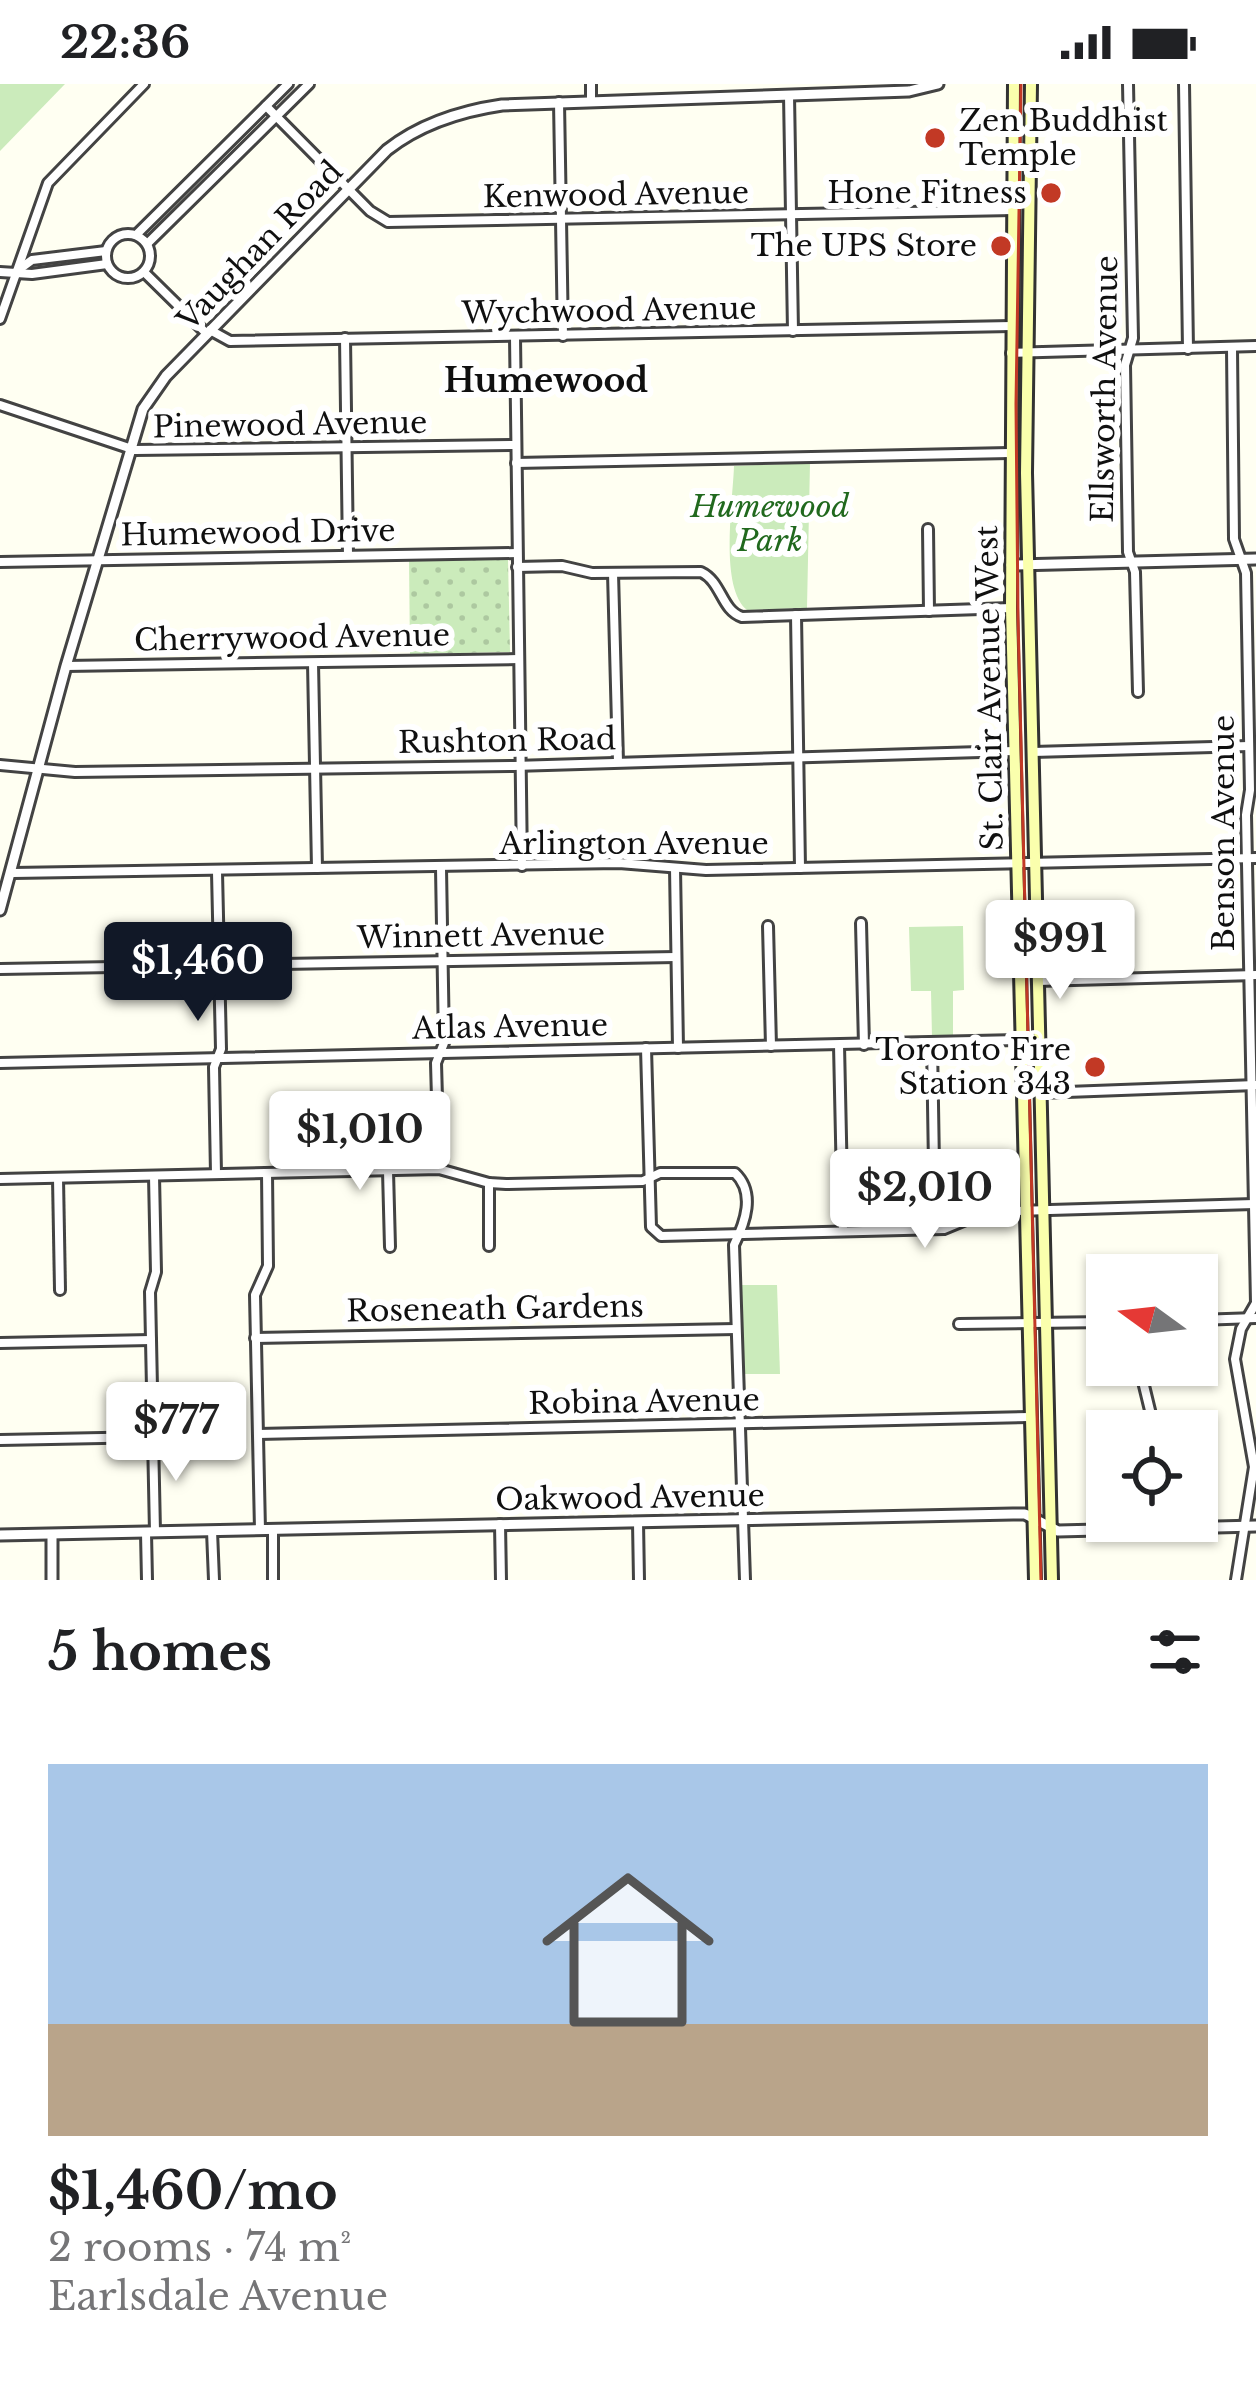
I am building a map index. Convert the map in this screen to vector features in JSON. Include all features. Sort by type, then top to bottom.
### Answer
[{"type":"main road","name":"St. Clair Avenue West","points":[[1014,84],[1010,608],[1035,1580]]},
{"type":"main road","name":"St. Clair Avenue West","points":[[1031,84],[1031,752],[1052,1580]]},
{"type":"street","points":[[0,319],[53,175],[144,84]]},
{"type":"street","points":[[136,236],[288,84]]},
{"type":"street","points":[[147,244],[309,84]]},
{"type":"street","points":[[591,84],[591,100]]},
{"type":"street","name":"Vaughan Road","points":[[0,910],[95,561],[148,399],[387,150],[423,128],[483,108],[591,100],[909,91],[938,84]]},
{"type":"street","name":"Ellsworth Avenue","points":[[1128,84],[1133,338],[1125,364],[1128,552],[1136,572],[1138,692]]},
{"type":"street","points":[[1184,84],[1188,349]]},
{"type":"street","points":[[789,95],[793,331]]},
{"type":"street","points":[[559,102],[563,336]]},
{"type":"street","name":"Kenwood Avenue","points":[[266,106],[378,218],[388,222],[1014,210]]},
{"type":"street","points":[[16,272],[32,260],[106,251],[122,235],[136,236],[147,244],[150,258],[144,272]]},
{"type":"street","points":[[106,251],[107,265]]},
{"type":"street","points":[[0,272],[32,274],[107,265],[124,278],[144,272]]},
{"type":"street","points":[[144,272],[209,332]]},
{"type":"street","name":"Wychwood Avenue","points":[[209,332],[230,341],[1012,326]]},
{"type":"street","points":[[514,337],[522,866]]},
{"type":"street","points":[[346,338],[348,555]]},
{"type":"street","points":[[1010,353],[1256,346]]},
{"type":"street","name":"Benson Avenue","points":[[1232,349],[1234,539],[1243,560],[1252,714],[1256,1303],[1253,1318],[1241,1328],[1235,1359],[1253,1452],[1251,1526],[1236,1580]]},
{"type":"street","name":"Pinewood Avenue","points":[[0,405],[128,449],[516,445]]},
{"type":"street","points":[[516,463],[1010,453]]},
{"type":"street","points":[[928,529],[928,610]]},
{"type":"street","name":"Humewood Drive","points":[[0,562],[517,553]]},
{"type":"street","points":[[1011,565],[1256,559]]},
{"type":"street","points":[[518,567],[562,566],[588,573],[701,572],[713,579],[734,615],[1010,608]]},
{"type":"street","points":[[614,573],[618,762]]},
{"type":"street","points":[[796,615],[800,868]]},
{"type":"street","name":"Cherrywood Avenue","points":[[66,665],[519,658]]},
{"type":"street","points":[[313,663],[317,868]]},
{"type":"street","points":[[1031,752],[1249,746]]},
{"type":"street","name":"Rushton Road","points":[[0,765],[38,770],[314,769],[1015,751]]},
{"type":"street","name":"Arlington Avenue","points":[[13,873],[652,863],[676,868],[800,868],[1252,858]]},
{"type":"street","points":[[439,1169],[436,1064],[444,1043],[441,868]]},
{"type":"street","points":[[676,868],[678,1048]]},
{"type":"street","points":[[216,1174],[214,1067],[221,1049],[217,872]]},
{"type":"street","points":[[861,923],[864,1045]]},
{"type":"street","points":[[768,926],[771,1046]]},
{"type":"street","name":"Winnett Avenue","points":[[0,969],[676,957]]},
{"type":"street","points":[[1036,981],[1252,975]]},
{"type":"street","name":"Atlas Avenue","points":[[0,1064],[1021,1040]]},
{"type":"street","points":[[932,1042],[935,1168],[963,1188],[968,1218]]},
{"type":"street","points":[[839,1045],[843,1231]]},
{"type":"street","points":[[646,1048],[650,1226],[655,1233],[944,1229],[980,1212],[1254,1204]]},
{"type":"street","points":[[1038,1093],[1253,1085]]},
{"type":"street","points":[[0,1179],[439,1169],[489,1183],[649,1178],[660,1173],[738,1175],[745,1186],[746,1222],[734,1245],[745,1580]]},
{"type":"street","points":[[388,1171],[390,1247]]},
{"type":"street","points":[[260,1530],[255,1292],[268,1266],[267,1173]]},
{"type":"street","points":[[147,1580],[153,1437],[150,1290],[156,1271],[154,1175]]},
{"type":"street","points":[[58,1178],[60,1290]]},
{"type":"street","points":[[489,1183],[489,1246]]},
{"type":"street","points":[[1218,1319],[1253,1318]]},
{"type":"street","points":[[958,1324],[1086,1323]]},
{"type":"street","name":"Roseneath Gardens","points":[[255,1338],[736,1329]]},
{"type":"street","points":[[0,1343],[151,1340]]},
{"type":"street","name":"Robina Avenue","points":[[258,1434],[1030,1417]]},
{"type":"street","points":[[0,1440],[153,1437]]},
{"type":"street","name":"Oakwood Avenue","points":[[0,1535],[1013,1514],[1032,1517],[1050,1528]]},
{"type":"street","points":[[638,1522],[639,1580]]},
{"type":"street","points":[[500,1524],[501,1580]]},
{"type":"street","points":[[1218,1526],[1251,1526]]},
{"type":"street","points":[[1050,1528],[1086,1527]]},
{"type":"street","points":[[273,1530],[274,1580]]},
{"type":"street","points":[[212,1531],[214,1580]]},
{"type":"street","points":[[52,1535],[52,1580]]},
{"type":"green space","points":[[0,84],[65,84],[0,151]]},
{"type":"green space","name":"Humewood Park","points":[[810,463],[807,608],[747,610],[738,599],[730,564],[734,466]]},
{"type":"green space","points":[[409,560],[508,560],[510,652],[410,654]]},
{"type":"green space","points":[[963,926],[964,990],[953,991],[953,1036],[932,1037],[931,991],[911,991],[909,927]]},
{"type":"green space","points":[[741,1285],[777,1285],[780,1374],[743,1374]]},
{"type":"tram line","points":[[1021,84],[1018,617],[1041,1580]]},
{"type":"place","name":"Zen Buddhist Temple","points":[[935,138]]},
{"type":"place","name":"Hone Fitness","points":[[1051,193]]},
{"type":"place","name":"The UPS Store","points":[[1001,246]]},
{"type":"place","name":"Toronto Fire Station 343","points":[[1095,1067]]},
{"type":"district","name":"Humewood","points":[[546,380]]}]
